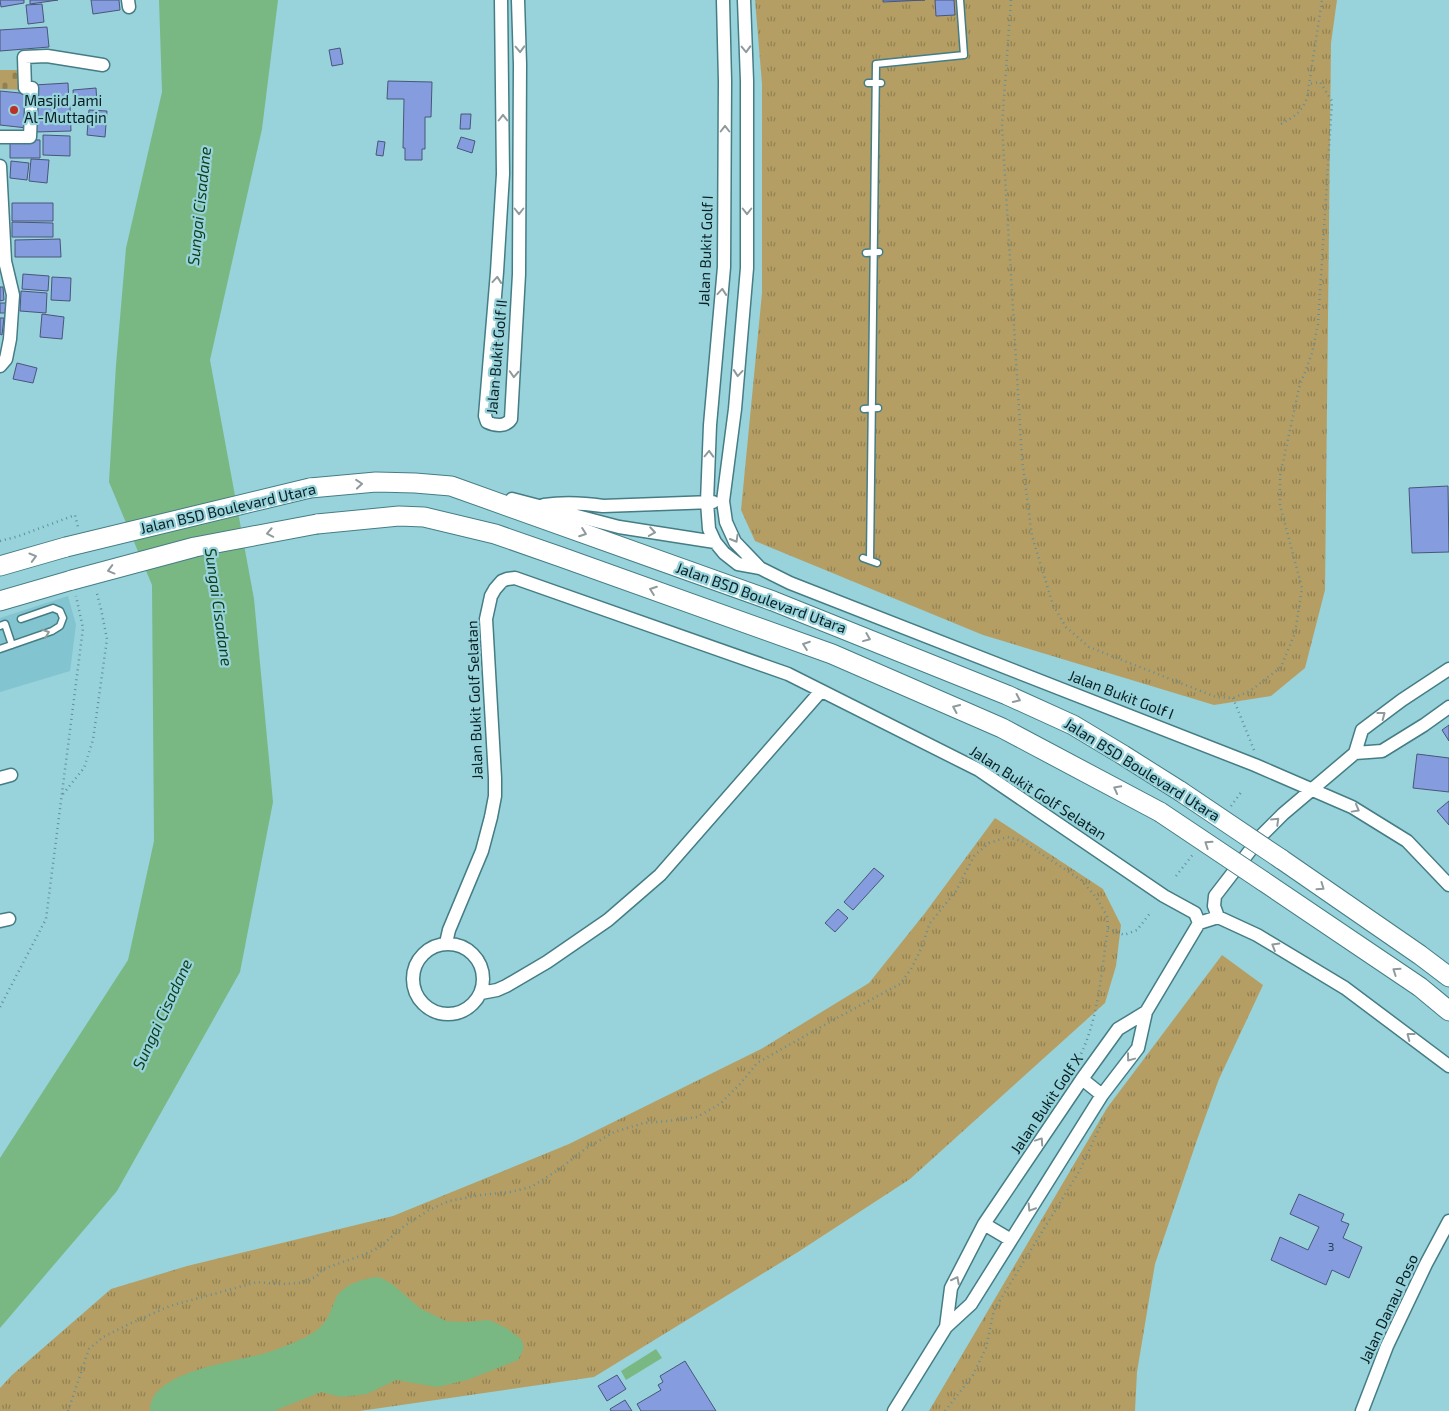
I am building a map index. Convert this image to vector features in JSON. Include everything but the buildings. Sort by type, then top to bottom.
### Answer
[{"type":"main road","name":"Jalan BSD Boulevard Utara","points":[[0,566],[66,547],[310,488],[376,482],[451,486],[773,601],[1007,695],[1073,725],[1180,791],[1420,956],[1449,978]]},
{"type":"main road","name":"Jalan BSD Boulevard Utara","points":[[0,601],[195,547],[317,524],[399,516],[424,517],[495,534],[832,654],[1002,728],[1160,812],[1420,987],[1449,1011]]},
{"type":"street","name":"Jalan Bukit Golf II","points":[[501,0],[504,174],[485,416],[488,422],[498,425],[509,422],[511,419],[519,284],[520,64],[518,0]]},
{"type":"street","name":"Jalan Bukit Golf I","points":[[723,0],[725,81],[724,267],[710,425],[707,502],[709,529],[724,553],[738,564],[760,568],[790,583],[1237,758],[1352,807],[1407,841],[1449,885]]},
{"type":"street","name":"Jalan Bukit Golf I","points":[[744,0],[748,81],[747,268],[735,409],[723,501],[726,522],[735,542],[760,568]]},
{"type":"street","points":[[0,137],[30,137],[32,88],[26,88],[24,57],[47,56],[103,65]]},
{"type":"street","points":[[0,166],[5,284],[12,295],[10,339],[6,359],[0,366]]},
{"type":"street","points":[[451,486],[619,527],[716,542]]},
{"type":"street","points":[[536,506],[558,503],[603,506],[723,501]]},
{"type":"street","name":"Jalan Bukit Golf Selatan","points":[[446,943],[450,925],[482,851],[495,796],[486,619],[491,596],[502,581],[515,578],[788,674],[980,770],[1197,918]]},
{"type":"street","points":[[1216,911],[1215,896],[1262,835],[1283,814],[1354,753],[1362,730],[1402,700],[1449,669]]},
{"type":"street","points":[[481,993],[506,986],[562,952],[608,920],[660,875],[821,691]]},
{"type":"street","points":[[1354,753],[1382,751],[1424,726],[1449,707]]},
{"type":"street","points":[[1197,918],[1216,911]]},
{"type":"street","points":[[1216,911],[1345,988],[1449,1066]]},
{"type":"street","name":"Jalan Bukit Golf X","points":[[894,1411],[946,1327],[971,1304],[1102,1095],[1138,1048],[1146,1012],[1197,918]]},
{"type":"street","points":[[446,943],[464,947],[478,959],[484,976],[481,993],[471,1006],[458,1013],[442,1014],[434,1011],[422,1002],[414,988],[413,980],[416,965],[431,947],[446,943]]},
{"type":"street","name":"Jalan Bukit Golf X","points":[[946,1327],[951,1288],[984,1224],[1118,1029],[1146,1012]]},
{"type":"street","points":[[1082,1079],[1102,1095]]},
{"type":"street","name":"Jalan Danau Poso","points":[[1362,1411],[1388,1346],[1426,1264],[1449,1222]]},
{"type":"street","points":[[984,1224],[1011,1240]]},
{"type":"lane","points":[[877,562],[866,559],[876,252],[878,83],[876,64],[964,55],[960,0]]},
{"type":"lane","points":[[868,83],[878,83]]},
{"type":"lane","points":[[866,252],[876,252]]},
{"type":"lane","points":[[0,649],[52,631],[60,626],[63,618],[60,611],[53,608],[21,619]]},
{"type":"lane","points":[[0,626],[5,624],[12,645]]},
{"type":"path","points":[[1010,0],[1002,126],[1022,459],[1032,536],[1053,605],[1066,627],[1090,647],[1216,697],[1233,698],[1250,691],[1282,667],[1295,633],[1302,588],[1280,505],[1280,476],[1299,388],[1312,353],[1318,324],[1332,100],[1320,82],[1309,84]]},
{"type":"path","points":[[1281,124],[1302,109],[1307,98],[1322,0]]},
{"type":"path","points":[[0,540],[19,536],[75,515],[80,534]]},
{"type":"path","points":[[0,1007],[46,919],[84,628],[72,580]]},
{"type":"path","points":[[62,795],[84,768],[93,740],[106,639],[96,590]]},
{"type":"path","points":[[1233,698],[1255,754]]},
{"type":"path","points":[[68,1411],[89,1350],[103,1338],[129,1324],[170,1306],[257,1282],[278,1284],[300,1283],[316,1277],[323,1269],[380,1247],[403,1227],[429,1210],[449,1201],[531,1187],[558,1170],[585,1149],[614,1132],[644,1123],[698,1117],[720,1104],[741,1083],[757,1063],[835,1018],[900,984],[912,969],[930,923],[956,891],[974,856],[989,843],[1007,837],[1022,841],[1081,880],[1096,897],[1107,916],[1108,928],[1093,1022],[1082,1052],[1072,1071],[1082,1079]]},
{"type":"path","points":[[1108,928],[1124,935],[1137,930],[1151,912]]},
{"type":"path","points":[[945,1411],[973,1375],[986,1348],[994,1310],[1080,1170],[1110,1109],[1108,1101],[1102,1095]]},
{"type":"shaded area","points":[[68,596],[76,625],[70,671],[0,692],[0,618]]},
{"type":"green space","points":[[755,0],[1337,0],[1331,43],[1325,590],[1305,668],[1271,696],[1214,705],[983,635],[755,541],[741,510],[762,293],[762,84]]},
{"type":"green space","points":[[0,70],[22,70],[24,90],[0,89]]},
{"type":"green space","points":[[995,818],[1103,889],[1121,925],[1116,966],[1105,1003],[910,1179],[798,1252],[594,1377],[360,1411],[0,1411],[0,1388],[12,1375],[111,1289],[187,1266],[393,1216],[569,1144],[761,1049],[869,983],[925,913]]},
{"type":"green space","points":[[1222,955],[1263,985],[1219,1079],[1155,1264],[1137,1372],[1135,1411],[929,1411],[1107,1108]]},
{"type":"water","name":"Sungai Cisadane","points":[[159,0],[278,0],[262,129],[210,360],[254,599],[273,802],[240,972],[117,1191],[0,1328],[0,1158],[128,960],[154,841],[152,585],[109,482],[126,248],[162,92]]},
{"type":"water","points":[[379,1277],[392,1284],[421,1309],[446,1321],[489,1320],[506,1328],[521,1339],[524,1348],[518,1360],[467,1380],[437,1387],[396,1380],[367,1394],[341,1397],[321,1392],[274,1411],[150,1411],[154,1397],[164,1386],[179,1377],[218,1364],[269,1352],[307,1337],[325,1322],[339,1293],[349,1285],[361,1280]]},
{"type":"water","points":[[656,1349],[662,1358],[626,1380],[621,1371]]},
{"type":"place","name":"Masjid Jami Al-Muttaqin","points":[[14,110]]}]
